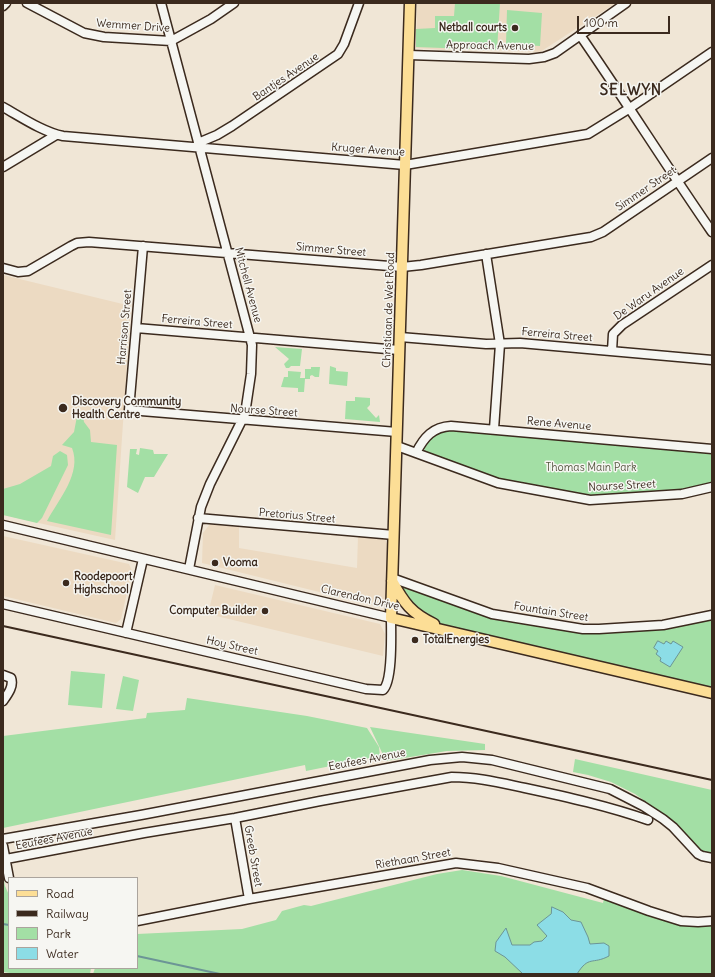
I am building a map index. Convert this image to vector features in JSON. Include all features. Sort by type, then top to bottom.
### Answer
[{"type":"main road","name":"Christiaan de Wet Road","points":[[391,618],[410,3]]},
{"type":"main road","points":[[392,579],[405,603],[414,613],[454,632]]},
{"type":"main road","name":"Clarendon Drive","points":[[391,618],[712,693]]},
{"type":"street","points":[[3,6],[6,3]]},
{"type":"street","name":"Wemmer Drive","points":[[27,3],[84,33],[104,37],[171,41],[234,3]]},
{"type":"street","name":"Mitchell Avenue","points":[[161,3],[250,337],[252,358],[247,407],[210,484],[201,507],[189,569]]},
{"type":"street","name":"Bantjes Avenue","points":[[198,145],[232,126],[338,54],[344,44],[360,3]]},
{"type":"street","name":"Approach Avenue","points":[[409,55],[538,59],[555,53],[626,3]]},
{"type":"street","points":[[580,35],[630,108],[677,182],[712,232]]},
{"type":"street","name":"Kruger Avenue","points":[[3,107],[56,135],[90,139],[198,145],[405,165],[584,135],[630,108],[712,52]]},
{"type":"street","points":[[3,167],[56,135]]},
{"type":"street","name":"Simmer Street","points":[[3,268],[18,272],[28,271],[71,246],[83,242],[402,267],[421,265],[597,235],[712,158]]},
{"type":"street","name":"Harrison Street","points":[[129,410],[143,246]]},
{"type":"street","points":[[486,254],[500,344],[494,429]]},
{"type":"street","name":"De Waru Avenue","points":[[612,351],[613,334],[622,325],[712,264]]},
{"type":"street","name":"Ferreira Street","points":[[136,328],[399,350]]},
{"type":"street","name":"Ferreira Street","points":[[400,337],[475,343],[520,343],[712,360]]},
{"type":"street","name":"Nourse Street","points":[[129,410],[396,432]]},
{"type":"street","name":"Rene Avenue","points":[[416,453],[424,439],[434,430],[440,427],[451,426],[712,449]]},
{"type":"street","name":"Nourse Street","points":[[396,446],[498,483],[590,500],[682,494],[712,487]]},
{"type":"street","name":"Pretorius Street","points":[[198,518],[394,535]]},
{"type":"street","name":"Clarendon Drive","points":[[3,525],[391,618]]},
{"type":"street","points":[[126,633],[143,559]]},
{"type":"street","name":"Fountain Street","points":[[392,579],[492,614],[583,629],[599,630],[663,625],[712,615]]},
{"type":"street","name":"Hoy Street","points":[[3,604],[366,689],[381,690],[385,688],[389,676],[391,618]]},
{"type":"street","points":[[3,701],[12,686],[12,680],[6,676]]},
{"type":"street","name":"Eeufees Avenue","points":[[3,839],[430,760],[462,756],[492,760],[600,786],[617,792],[663,819],[673,827],[698,854],[712,858]]},
{"type":"street","name":"Eeufees Avenue","points":[[6,859],[144,832],[236,818],[432,780],[461,777],[491,781],[549,793],[609,807],[648,820]]},
{"type":"street","name":"Greeb Street","points":[[236,818],[250,898]]},
{"type":"street","points":[[3,846],[9,877]]},
{"type":"street","name":"Riethaan Street","points":[[138,921],[250,898],[456,862],[498,868],[587,888],[649,911],[681,920],[698,922],[712,920]]},
{"type":"shaded area","points":[[417,3],[616,3],[540,52],[416,48]]},
{"type":"shaded area","name":"Discovery Community Health Centre","points":[[3,275],[131,306],[115,540],[3,515]]},
{"type":"shaded area","points":[[210,524],[239,527],[239,548],[357,568],[358,536],[385,539],[388,546],[388,600],[380,607],[202,563],[203,533]]},
{"type":"shaded area","name":"Roodepoort Highschool","points":[[3,536],[129,564],[132,571],[121,619],[116,623],[3,596]]},
{"type":"shaded area","points":[[215,585],[380,624],[385,634],[383,656],[208,614]]},
{"type":"green space","points":[[455,3],[500,3],[497,50],[416,47],[416,29],[435,28],[435,16],[454,16]]},
{"type":"green space","points":[[507,10],[542,13],[540,46],[506,44]]},
{"type":"green space","points":[[275,347],[302,349],[300,366],[291,366],[286,368],[284,364],[289,359]]},
{"type":"green space","points":[[330,366],[336,368],[336,371],[348,372],[347,386],[329,384]]},
{"type":"green space","points":[[311,367],[320,367],[319,377],[312,375],[310,376],[310,379],[305,379],[304,392],[298,392],[298,388],[281,387],[284,377],[288,377],[288,371],[301,372],[300,378],[305,378],[305,369],[311,369]]},
{"type":"green space","points":[[355,397],[370,398],[370,405],[367,408],[376,418],[379,415],[380,422],[345,419],[346,401],[355,401]]},
{"type":"green space","points":[[78,411],[82,411],[84,422],[90,430],[91,442],[117,445],[111,535],[47,521],[68,486],[72,476],[74,457],[72,448],[62,445],[74,432]]},
{"type":"green space","name":"Thomas Main Park","points":[[445,429],[712,451],[712,485],[695,489],[591,497],[501,482],[426,454],[423,446],[428,438]]},
{"type":"green space","points":[[140,448],[153,450],[154,454],[168,454],[154,477],[145,477],[138,493],[127,487],[130,449],[137,449],[136,454],[139,455]]},
{"type":"green space","points":[[60,451],[67,455],[68,465],[42,518],[37,523],[3,515],[3,489],[20,484],[51,466],[53,456]]},
{"type":"green space","points":[[395,583],[471,609],[575,630],[712,617],[712,690],[441,625],[420,615]]},
{"type":"green space","points":[[71,671],[105,674],[102,708],[68,705]]},
{"type":"green space","points":[[123,676],[139,680],[133,711],[116,709]]},
{"type":"green space","points":[[187,698],[307,716],[367,728],[379,747],[380,756],[306,771],[305,765],[3,828],[3,736],[146,718],[147,713],[185,710]]},
{"type":"green space","points":[[370,727],[485,744],[485,750],[447,751],[386,761]]},
{"type":"green space","points":[[575,759],[712,790],[712,853],[704,853],[692,843],[676,823],[635,794],[611,782],[573,772]]},
{"type":"green space","points":[[462,870],[501,876],[603,903],[604,898],[679,925],[699,926],[712,923],[712,974],[93,974],[95,969],[138,969],[138,934],[242,929],[276,920],[282,911],[304,905],[311,906],[437,874]]},
{"type":"green space","points":[[3,875],[8,893],[8,969],[91,969],[90,974],[17,974],[3,972]]},
{"type":"water","points":[[658,641],[664,644],[666,641],[671,644],[673,641],[683,647],[670,667],[660,661],[661,658],[656,654],[658,651],[654,648]]},
{"type":"water","points":[[552,907],[563,912],[571,920],[581,922],[590,944],[604,943],[609,946],[609,956],[603,959],[588,962],[577,974],[523,974],[505,957],[495,951],[496,942],[506,928],[512,945],[530,945],[534,942],[542,941],[547,936],[537,925],[551,914]]},
{"type":"waterway","points":[[3,924],[8,925]]},
{"type":"waterway","points":[[138,956],[220,974]]},
{"type":"railway","points":[[3,626],[712,780]]},
{"type":"place","name":"Netball courts","points":[[515,28]]},
{"type":"place","name":"Discovery Community Health Centre","points":[[63,408]]},
{"type":"place","name":"Vooma","points":[[215,563]]},
{"type":"place","name":"Roodepoort Highschool","points":[[66,583]]},
{"type":"place","name":"Computer Builder","points":[[265,611]]},
{"type":"place","name":"TotalEnergies","points":[[415,640]]},
{"type":"district","name":"SELWYN","points":[[631,91]]}]
